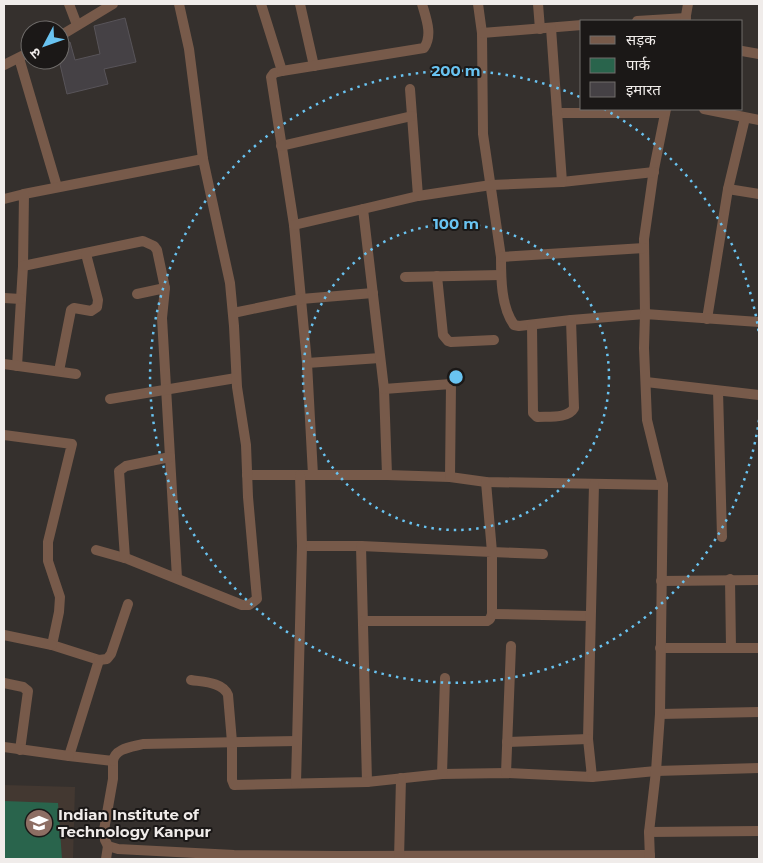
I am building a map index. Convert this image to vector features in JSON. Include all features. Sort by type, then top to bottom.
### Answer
[{"type":"street","points":[[69,4],[77,25]]},
{"type":"street","points":[[70,30],[113,4]]},
{"type":"street","points":[[96,550],[125,558],[242,605],[249,605],[257,599],[246,445],[236,378],[230,283],[203,159],[189,49],[179,4]]},
{"type":"street","points":[[261,4],[282,71]]},
{"type":"street","points":[[300,4],[314,66]]},
{"type":"street","points":[[313,475],[308,363],[294,225],[271,77],[282,71],[424,48],[429,32],[422,4]]},
{"type":"street","points":[[478,4],[482,33],[483,134],[501,257],[501,275],[507,310],[514,325],[532,325],[645,314],[759,322]]},
{"type":"street","points":[[538,4],[540,28]]},
{"type":"street","points":[[661,20],[686,19],[688,4]]},
{"type":"street","points":[[482,33],[580,25]]},
{"type":"street","points":[[551,28],[562,182]]},
{"type":"street","points":[[743,51],[759,54]]},
{"type":"street","points":[[4,65],[19,58],[57,187]]},
{"type":"street","points":[[410,89],[418,196]]},
{"type":"street","points":[[708,110],[759,120]]},
{"type":"street","points":[[297,741],[143,744],[119,752],[114,756],[113,779],[104,840],[108,846],[118,849],[233,857],[650,857],[649,832],[660,714],[663,485],[647,420],[644,239],[666,111],[557,113]]},
{"type":"street","points":[[281,146],[412,116]]},
{"type":"street","points":[[707,318],[728,189],[744,118]]},
{"type":"street","points":[[4,199],[203,159]]},
{"type":"street","points":[[294,225],[418,196],[491,185],[562,182],[654,172]]},
{"type":"street","points":[[728,189],[759,194]]},
{"type":"street","points":[[17,366],[23,266],[24,194]]},
{"type":"street","points":[[363,209],[384,389],[387,475]]},
{"type":"street","points":[[23,266],[143,241],[157,250],[160,256],[164,288],[162,318],[177,578]]},
{"type":"street","points":[[501,257],[644,248]]},
{"type":"street","points":[[59,372],[70,310],[74,308],[91,311],[97,307],[98,300],[86,254]]},
{"type":"street","points":[[405,277],[501,275]]},
{"type":"street","points":[[437,276],[445,339],[452,342],[494,340]]},
{"type":"street","points":[[137,294],[164,288]]},
{"type":"street","points":[[233,313],[301,299],[373,293]]},
{"type":"street","points":[[4,298],[21,299]]},
{"type":"street","points":[[532,325],[533,413],[537,417],[566,415],[572,412],[574,408],[571,320]]},
{"type":"street","points":[[308,363],[380,358]]},
{"type":"street","points":[[4,364],[76,374]]},
{"type":"street","points":[[110,399],[166,388],[236,378]]},
{"type":"street","points":[[646,382],[759,395]]},
{"type":"street","points":[[384,389],[451,384],[450,477]]},
{"type":"street","points":[[718,391],[722,537]]},
{"type":"street","points":[[4,435],[72,444],[48,542],[48,560],[60,597],[52,645]]},
{"type":"street","points":[[125,558],[119,471],[126,466],[170,457]]},
{"type":"street","points":[[247,475],[387,475],[450,477],[486,482],[663,485]]},
{"type":"street","points":[[296,783],[302,546],[300,475]]},
{"type":"street","points":[[362,621],[482,622],[490,619],[492,614],[492,552],[486,482]]},
{"type":"street","points":[[592,777],[588,739],[594,484]]},
{"type":"street","points":[[302,546],[361,546],[543,554]]},
{"type":"street","points":[[361,546],[367,782]]},
{"type":"street","points":[[730,579],[731,648]]},
{"type":"street","points":[[661,581],[759,580]]},
{"type":"street","points":[[4,635],[52,645],[99,660],[108,659],[128,604]]},
{"type":"street","points":[[492,614],[590,616]]},
{"type":"street","points":[[506,773],[511,646]]},
{"type":"street","points":[[660,648],[759,648]]},
{"type":"street","points":[[69,756],[99,660]]},
{"type":"street","points":[[442,774],[445,678]]},
{"type":"street","points":[[191,680],[217,685],[226,690],[232,742],[232,780],[234,785],[367,782],[442,774],[506,773],[592,777],[656,771],[759,768]]},
{"type":"street","points":[[4,683],[23,687],[28,691],[20,750]]},
{"type":"street","points":[[660,714],[759,712]]},
{"type":"street","points":[[507,742],[588,739]]},
{"type":"street","points":[[4,747],[113,762]]},
{"type":"street","points":[[400,857],[401,778]]},
{"type":"street","points":[[649,832],[759,831]]},
{"type":"street","points":[[106,859],[108,846]]},
{"type":"shaded area","name":"Indian Institute of Technology Kanpur","points":[[4,785],[75,787],[73,859],[4,859]]},
{"type":"green space","name":"Indian Institute of Technology Kanpur","points":[[4,801],[58,803],[62,859],[4,859]]},
{"type":"building","points":[[125,18],[136,62],[104,69],[108,84],[67,94],[61,70],[70,70],[70,42],[75,60],[100,54],[94,26]]},
{"type":"place","name":"Indian Institute of Technology Kanpur","points":[[39,823]]}]
